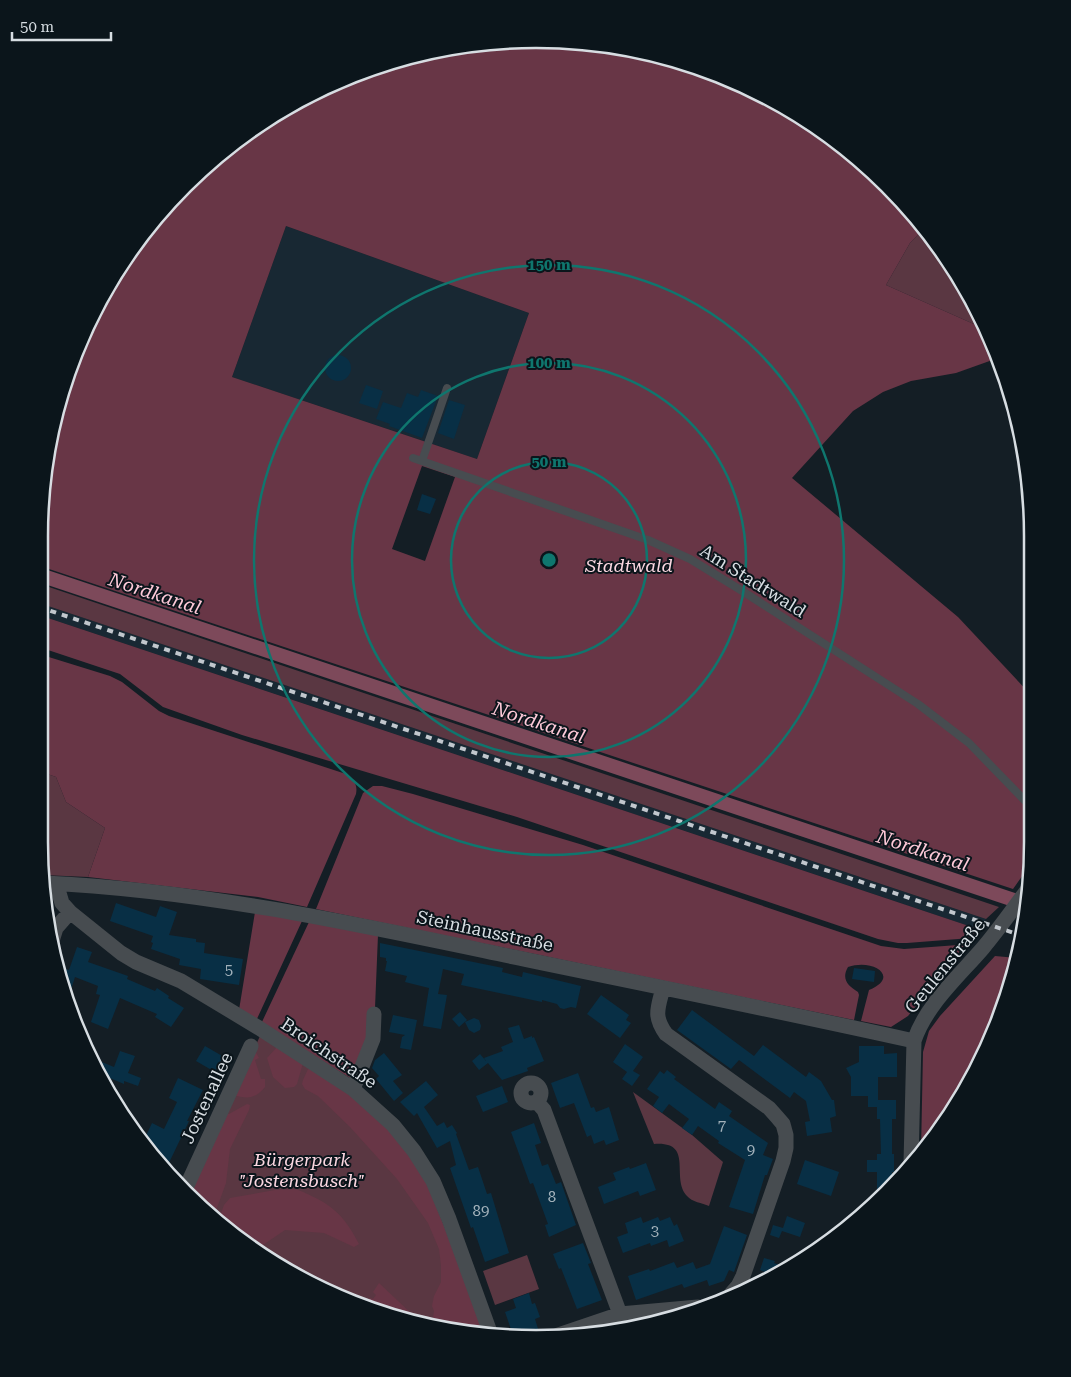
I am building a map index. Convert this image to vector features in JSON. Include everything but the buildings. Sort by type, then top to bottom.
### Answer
[{"type":"street","name":"Broichstraße","points":[[52,883],[59,893],[62,903],[70,912],[121,953],[136,962],[181,981],[258,1028],[353,1089],[393,1125],[414,1151],[433,1181],[449,1219],[488,1327]]},
{"type":"street","name":"Steinhausstraße","points":[[52,883],[92,885],[254,905],[375,928],[914,1042]]},
{"type":"street","name":"Geulenstraße","points":[[911,1152],[914,1042],[919,1025],[1019,901]]},
{"type":"street","points":[[56,929],[70,912]]},
{"type":"street","points":[[663,988],[657,1012],[659,1025],[666,1034],[769,1108],[782,1124],[786,1135],[783,1161],[744,1276],[739,1284]]},
{"type":"street","points":[[353,1089],[373,1039],[374,1014]]},
{"type":"street","name":"Jostenallee","points":[[188,1184],[251,1046]]},
{"type":"street","points":[[537,1102],[544,1110],[620,1314]]},
{"type":"street","points":[[581,1327],[620,1314],[672,1310]]},
{"type":"lane","points":[[422,461],[447,388]]},
{"type":"lane","name":"Am Stadtwald","points":[[413,458],[648,540],[690,559],[918,704],[969,743],[1024,800]]},
{"type":"shaded area","points":[[286,226],[529,313],[477,459],[232,377]]},
{"type":"shaded area","points":[[47,606],[986,919],[978,929],[47,618]]},
{"type":"green space","name":"Stadtwald","points":[[504,49],[567,49],[631,57],[662,64],[692,73],[751,98],[780,113],[833,148],[881,190],[919,234],[910,243],[886,285],[975,325],[991,361],[956,373],[911,381],[883,392],[853,411],[792,478],[958,617],[1024,687],[1024,841],[1022,877],[1013,889],[47,568],[47,536],[52,472],[64,409],[73,379],[98,320],[113,291],[148,238],[190,190],[238,148],[292,113],[320,98],[379,73],[440,57],[472,52]],"holes":[[[286,226],[529,313],[477,459],[232,377]],[[422,466],[455,477],[425,561],[392,549]]]},
{"type":"green space","points":[[919,234],[923,238],[958,292],[975,325],[886,285],[910,243]]},
{"type":"green space","points":[[47,586],[999,907],[986,919],[47,606]]},
{"type":"green space","points":[[47,618],[978,929],[971,938],[907,943],[878,939],[517,817],[242,735],[163,707],[120,674],[47,650]]},
{"type":"green space","points":[[47,656],[110,676],[122,682],[159,711],[169,716],[346,774],[356,784],[356,794],[307,907],[258,897],[88,877],[105,828],[66,802],[56,777],[47,774]]},
{"type":"green space","points":[[47,774],[56,777],[66,802],[105,828],[88,877],[49,875]]},
{"type":"green space","points":[[373,786],[382,786],[413,794],[583,845],[881,946],[904,949],[964,946],[908,1016],[891,1027],[861,1021],[869,990],[883,980],[880,970],[866,965],[848,967],[845,975],[847,982],[859,995],[854,1020],[316,909],[363,793]]},
{"type":"green space","points":[[255,912],[302,921],[256,1021],[239,1010]]},
{"type":"green space","points":[[309,922],[378,935],[375,1008],[370,1035],[350,1078],[261,1024]]},
{"type":"green space","points":[[995,956],[1009,957],[998,998],[973,1057],[958,1086],[921,1141],[923,1052],[929,1031],[940,1016]]},
{"type":"green space","name":"Bürgerpark \"Jostensbusch\"","points":[[260,1036],[354,1096],[388,1128],[483,1326],[440,1320],[409,1313],[379,1304],[320,1279],[291,1264],[238,1229],[191,1188]]},
{"type":"green space","points":[[277,1047],[303,1063],[297,1084],[294,1087],[285,1088],[273,1077],[267,1058]]},
{"type":"green space","points":[[254,1049],[259,1058],[255,1060],[261,1079],[265,1079],[265,1087],[258,1094],[251,1097],[233,1095]]},
{"type":"green space","points":[[309,1067],[354,1096],[388,1128],[410,1156],[428,1185],[484,1326],[432,1318],[434,1296],[441,1282],[441,1266],[439,1249],[428,1223],[397,1179],[350,1127],[318,1096],[305,1089],[302,1084]]},
{"type":"green space","points":[[633,1092],[692,1135],[723,1162],[709,1206],[694,1201],[687,1196],[680,1180],[678,1154],[674,1148],[654,1144]]},
{"type":"green space","points":[[247,1104],[250,1105],[230,1149],[226,1183],[216,1210],[191,1188],[224,1114],[229,1114]]},
{"type":"green space","points":[[296,1189],[326,1204],[347,1223],[359,1244],[354,1247],[324,1233],[285,1230],[262,1246],[221,1214],[224,1205],[230,1198],[275,1190]]},
{"type":"green space","points":[[527,1255],[539,1289],[495,1305],[483,1271]]},
{"type":"green space","points":[[379,1283],[411,1314],[368,1300],[373,1299],[376,1295],[373,1292]]},
{"type":"waterway","name":"Nordkanal","points":[[47,577],[1019,902]]},
{"type":"railway","points":[[47,610],[1015,933]]}]
